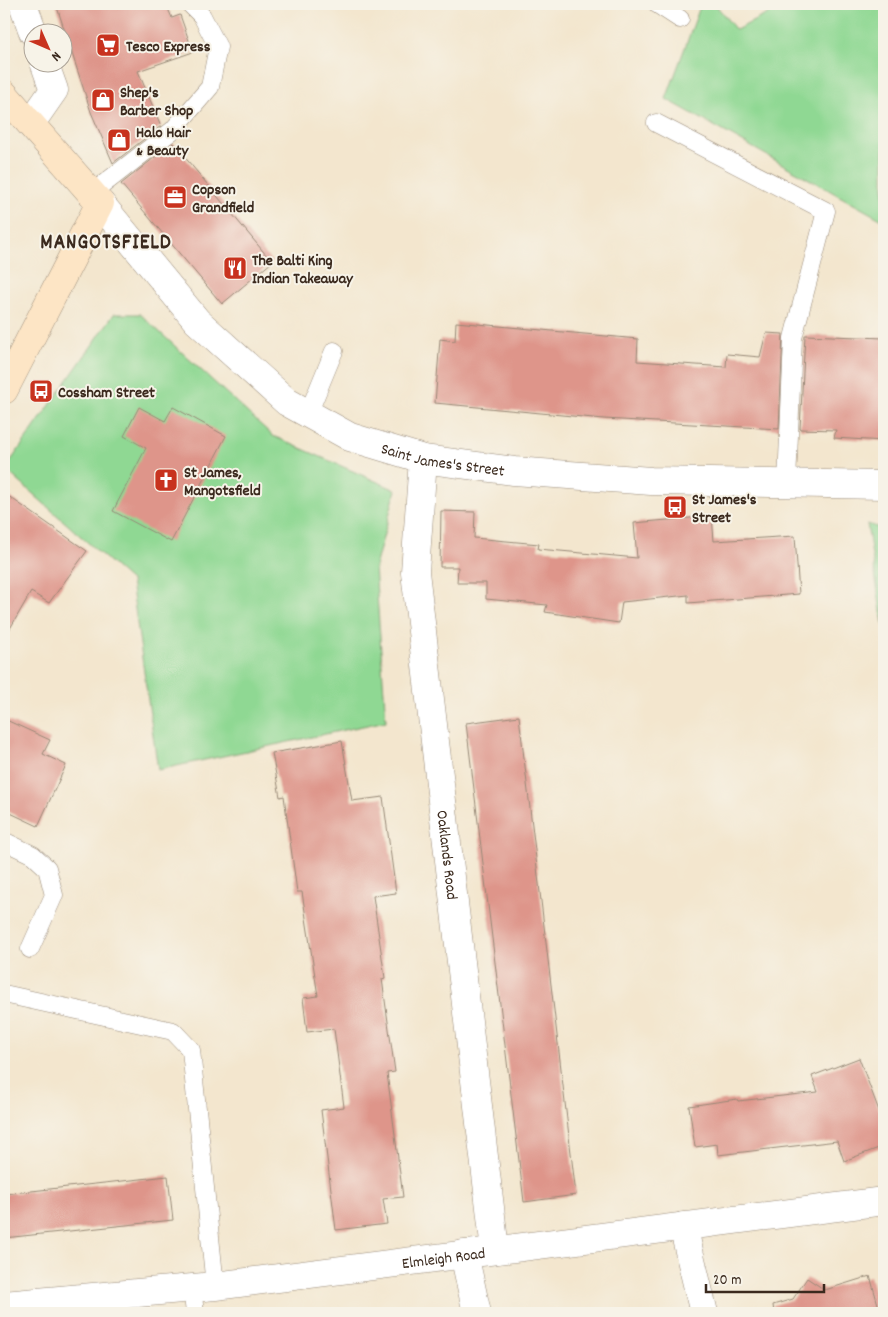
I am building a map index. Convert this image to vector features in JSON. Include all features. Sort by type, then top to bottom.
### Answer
[{"type":"main road","points":[[4,94],[96,198],[4,390]]},
{"type":"street","points":[[23,4],[29,22]]},
{"type":"street","points":[[31,123],[54,90],[48,72]]},
{"type":"street","name":"Saint James's Street","points":[[96,198],[197,321],[286,402],[350,437],[423,459],[514,471],[651,481],[884,485]]},
{"type":"street","name":"Oaklands Road","points":[[423,459],[415,572],[495,1250]]},
{"type":"street","name":"Elmleigh Road","points":[[4,1305],[201,1296],[464,1254],[884,1201]]},
{"type":"street","points":[[683,1226],[704,1313]]},
{"type":"street","points":[[464,1254],[477,1313]]},
{"type":"lane","points":[[96,198],[173,130],[210,87],[218,47],[202,16],[190,4]]},
{"type":"lane","points":[[657,4],[680,19]]},
{"type":"lane","points":[[656,123],[826,211],[793,338],[787,483]]},
{"type":"lane","points":[[308,414],[334,351]]},
{"type":"lane","points":[[4,841],[32,855],[48,868],[54,895],[30,949]]},
{"type":"lane","points":[[4,994],[173,1031],[191,1050],[201,1296]]},
{"type":"green space","points":[[701,4],[715,4],[736,30],[787,4],[884,4],[884,221],[666,99]]},
{"type":"green space","points":[[114,314],[140,314],[273,436],[396,490],[375,567],[386,721],[158,770],[131,581],[5,469]]},
{"type":"green space","points":[[867,524],[884,529],[884,624],[883,624]]},
{"type":"building","points":[[56,4],[166,4],[172,18],[180,15],[193,52],[138,71],[161,126],[113,163],[91,112],[72,53],[72,22],[62,22]]},
{"type":"building","points":[[173,143],[272,262],[222,304],[121,184]]},
{"type":"building","points":[[456,322],[638,339],[637,361],[726,367],[727,354],[760,357],[766,333],[783,334],[779,429],[604,419],[435,403],[440,339],[455,341]]},
{"type":"building","points":[[805,335],[884,338],[884,441],[834,438],[836,430],[800,429]]},
{"type":"building","name":"St James, Mangotsfield","points":[[139,407],[165,421],[173,407],[226,436],[171,542],[113,511],[146,448],[124,436]]},
{"type":"building","points":[[4,493],[87,551],[49,603],[31,592],[4,639]]},
{"type":"building","points":[[441,511],[475,512],[474,538],[539,544],[538,549],[637,558],[634,523],[712,516],[714,541],[795,536],[799,594],[688,603],[688,595],[622,602],[619,623],[545,612],[547,605],[486,599],[486,583],[457,583],[458,567],[440,567]]},
{"type":"building","points":[[519,716],[576,1195],[524,1202],[466,723]]},
{"type":"building","points":[[4,719],[50,740],[43,754],[66,765],[38,826],[4,810]]},
{"type":"building","points":[[342,741],[352,801],[383,797],[396,893],[373,896],[385,978],[382,979],[395,1072],[387,1073],[403,1197],[383,1199],[387,1224],[336,1230],[321,1110],[344,1107],[334,1029],[307,1032],[303,998],[318,996],[302,892],[297,892],[284,796],[280,797],[272,753]]},
{"type":"building","points":[[859,1058],[884,1124],[884,1146],[844,1161],[837,1141],[718,1155],[717,1144],[695,1147],[689,1106],[737,1099],[738,1101],[818,1092],[812,1076]]},
{"type":"building","points":[[168,1176],[173,1220],[4,1238],[4,1194]]},
{"type":"building","points":[[870,1276],[879,1308],[861,1313],[774,1313],[773,1305],[793,1299],[807,1278],[825,1290]]},
{"type":"place","name":"Tesco Express","points":[[108,45]]},
{"type":"place","name":"Shep's Barber Shop","points":[[103,100]]},
{"type":"place","name":"Halo Hair & Beauty","points":[[119,140]]},
{"type":"place","name":"Copson Grandfield","points":[[175,197]]},
{"type":"place","name":"The Balti King Indian Takeaway","points":[[235,268]]},
{"type":"place","name":"Cossham Street","points":[[41,391]]},
{"type":"place","name":"St James, Mangotsfield","points":[[166,480]]},
{"type":"place","name":"St James's Street","points":[[675,507]]},
{"type":"district","name":"MANGOTSFIELD","points":[[106,241]]}]
